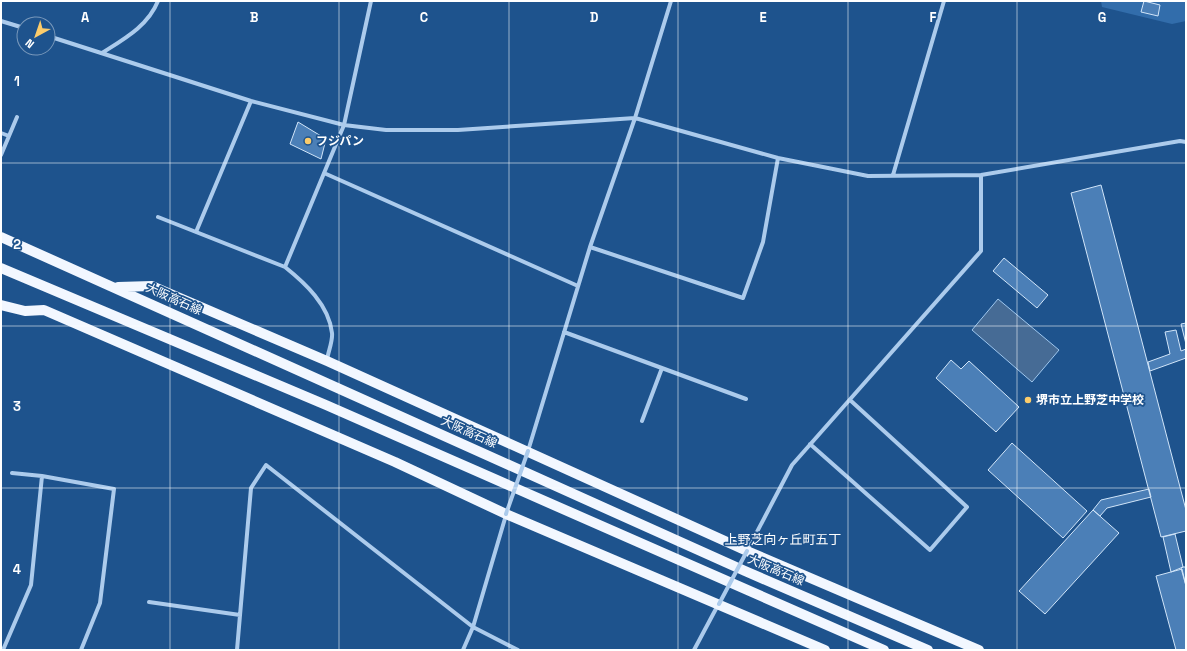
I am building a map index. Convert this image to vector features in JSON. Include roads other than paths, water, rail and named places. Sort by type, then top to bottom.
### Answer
[{"type":"main road","name":"大阪高石線","points":[[1,237],[116,287],[746,571],[928,650]]},
{"type":"main road","points":[[1,268],[326,405],[884,650]]},
{"type":"main road","points":[[116,287],[152,286],[327,361],[747,551],[979,650]]},
{"type":"main road","points":[[1,305],[25,311],[44,310],[395,462],[506,514],[826,650]]},
{"type":"street","points":[[102,53],[135,32],[155,9],[158,1]]},
{"type":"street","points":[[285,267],[344,125],[371,1]]},
{"type":"street","points":[[463,650],[473,627],[506,514],[528,451],[590,247],[635,118],[671,1]]},
{"type":"street","points":[[893,175],[944,1]]},
{"type":"street","points":[[1,21],[16,26]]},
{"type":"street","points":[[56,39],[251,101],[344,125],[386,130],[458,130],[635,118],[778,158],[868,176],[981,176],[1180,141],[1186,142]]},
{"type":"street","points":[[196,232],[251,101]]},
{"type":"street","points":[[1,155],[17,117]]},
{"type":"street","points":[[1,133],[9,136]]},
{"type":"street","points":[[590,247],[743,298],[763,242],[778,158]]},
{"type":"street","points":[[324,173],[578,286]]},
{"type":"street","points":[[694,650],[792,465],[981,251],[981,176]]},
{"type":"street","points":[[158,217],[285,267],[305,283],[324,309],[333,334],[327,361]]},
{"type":"street","points":[[564,332],[746,399]]},
{"type":"street","points":[[642,421],[662,368]]},
{"type":"street","points":[[810,444],[930,550],[968,507],[850,400]]},
{"type":"street","points":[[237,650],[251,488],[266,465],[473,627],[518,650]]},
{"type":"street","points":[[12,473],[42,476],[114,489],[100,603],[81,650]]},
{"type":"street","points":[[3,650],[31,585],[42,476]]},
{"type":"street","points":[[149,602],[240,615]]},
{"type":"place","name":"フジパン","points":[[308,141]]},
{"type":"place","name":"堺市立上野芝中学校","points":[[1028,400]]},
{"type":"district","name":"上野芝向ヶ丘町五丁","points":[[783,539]]}]
